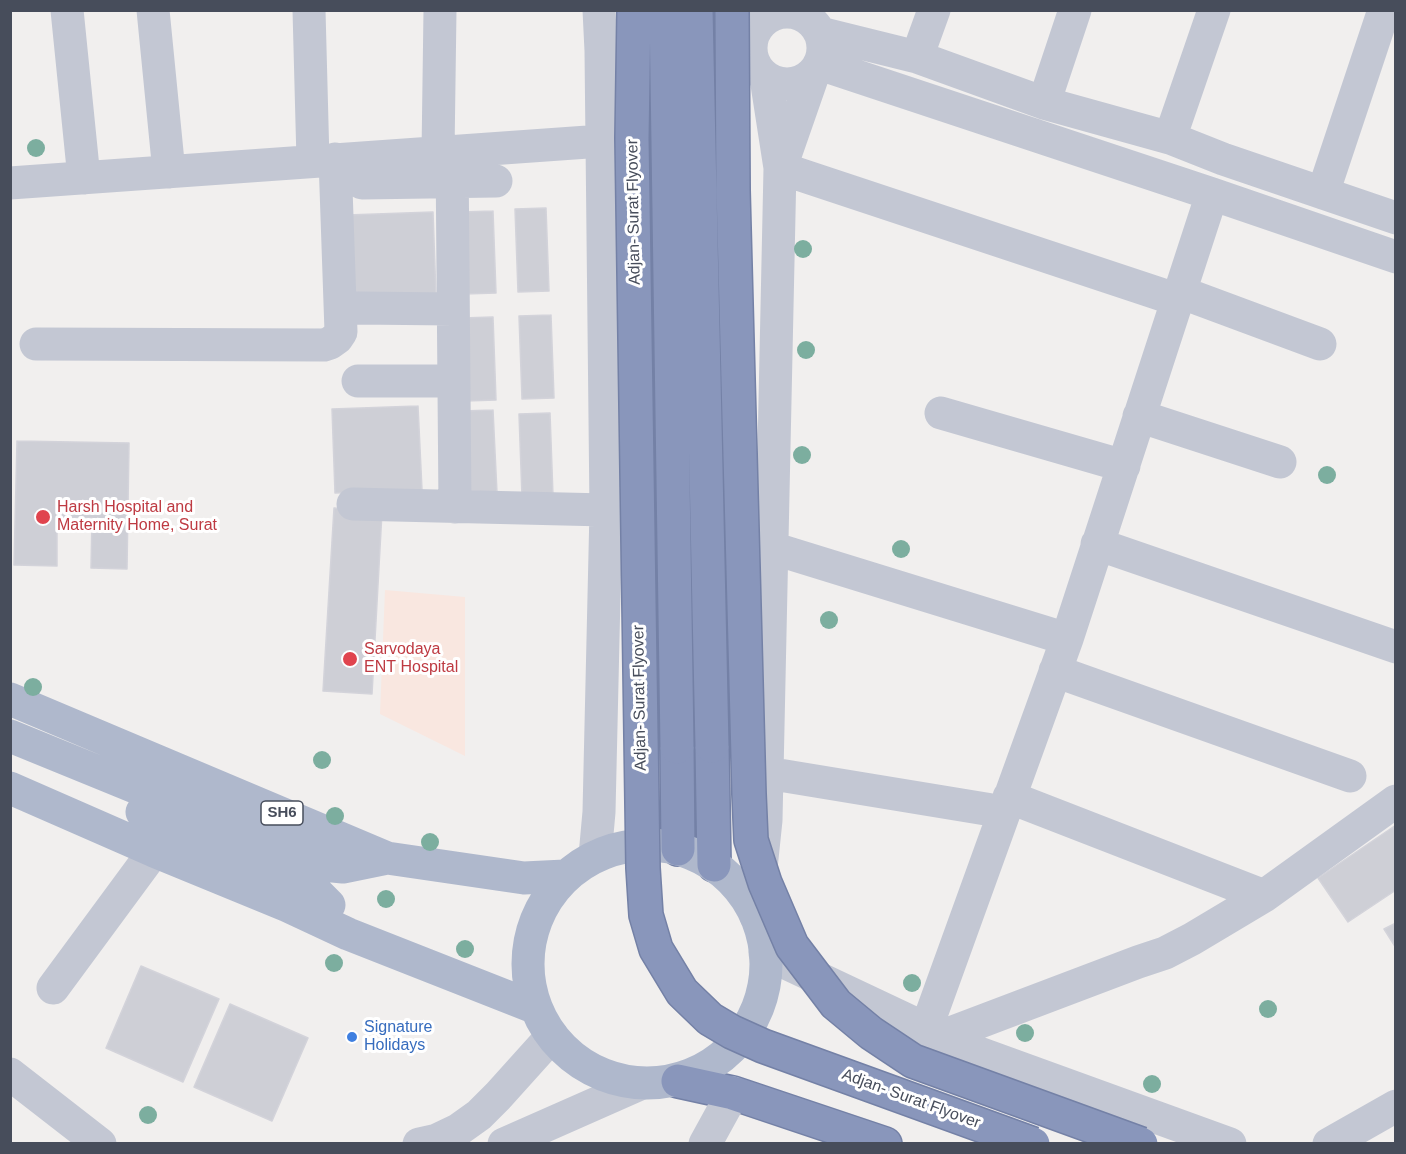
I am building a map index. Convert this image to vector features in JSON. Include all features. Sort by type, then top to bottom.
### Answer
[{"type":"highway","name":"Adjan- Surat Flyover","points":[[634,10],[632,138],[643,856],[645,915],[656,949],[682,992],[710,1019],[732,1032],[763,1046],[1033,1143]]},
{"type":"highway","points":[[666,10],[678,849]]},
{"type":"highway","points":[[696,10],[714,866]]},
{"type":"highway","points":[[744,19],[733,190],[751,840],[765,882],[792,946],[836,1004],[871,1033],[913,1061],[1141,1143]]},
{"type":"highway","points":[[678,1081],[733,1093],[885,1143]]},
{"type":"main road","name":"SH6","points":[[10,699],[387,858],[524,878],[565,876]]},
{"type":"main road","points":[[10,736],[323,865],[343,867],[387,858]]},
{"type":"main road","points":[[10,751],[318,894],[331,908],[348,934]]},
{"type":"main road","points":[[10,788],[288,906],[348,934],[536,1008]]},
{"type":"main road","points":[[650,844],[678,849],[714,866],[739,888],[756,916],[765,953],[766,982],[756,1016],[737,1045],[710,1067],[678,1081],[640,1084],[607,1077],[576,1061],[552,1036],[536,1008],[528,973],[531,937],[543,904],[565,876],[595,856],[622,847],[650,844]]},
{"type":"street","points":[[67,10],[84,178]]},
{"type":"street","points":[[153,10],[169,172]]},
{"type":"street","points":[[36,344],[324,345],[337,338],[341,332],[309,10]]},
{"type":"street","points":[[440,10],[453,309],[454,507]]},
{"type":"street","points":[[917,57],[934,10]]},
{"type":"street","points":[[1044,103],[1075,10]]},
{"type":"street","points":[[1170,138],[1214,10]]},
{"type":"street","points":[[1323,193],[1384,10]]},
{"type":"street","points":[[600,28],[657,22],[765,18],[787,11],[809,19],[817,28],[817,57],[780,168]]},
{"type":"street","points":[[744,19],[752,37],[750,45],[759,69],[780,168],[766,820],[756,916]]},
{"type":"street","points":[[600,28],[679,57],[759,69],[777,84],[790,85],[802,82],[817,57]]},
{"type":"street","points":[[595,856],[600,812],[606,510],[600,28]]},
{"type":"street","points":[[817,57],[917,57],[1044,103],[1170,138],[1223,159],[1395,218]]},
{"type":"street","points":[[817,57],[1395,256]]},
{"type":"street","points":[[363,183],[447,162],[602,141]]},
{"type":"street","points":[[10,183],[324,160],[447,162],[496,181]]},
{"type":"street","points":[[780,168],[1179,296],[1320,344]]},
{"type":"street","points":[[933,1033],[1006,805],[1067,639],[1212,194]]},
{"type":"street","points":[[357,308],[453,309]]},
{"type":"street","points":[[358,381],[453,381]]},
{"type":"street","points":[[941,413],[1124,466]]},
{"type":"street","points":[[1140,416],[1280,462]]},
{"type":"street","points":[[353,504],[606,510]]},
{"type":"street","points":[[1097,544],[1395,647]]},
{"type":"street","points":[[772,548],[1067,639]]},
{"type":"street","points":[[1055,671],[1350,776]]},
{"type":"street","points":[[767,773],[1006,805],[1264,896]]},
{"type":"street","points":[[933,1033],[1164,954],[1264,896],[1395,801]]},
{"type":"street","points":[[53,988],[154,851]]},
{"type":"street","points":[[765,953],[957,1045],[1230,1143]]},
{"type":"street","points":[[419,1143],[436,1140],[458,1130],[479,1115],[552,1036]]},
{"type":"street","points":[[10,1074],[100,1143]]},
{"type":"street","points":[[504,1143],[640,1084]]},
{"type":"street","points":[[705,1143],[733,1093]]},
{"type":"street","points":[[1329,1143],[1395,1106]]},
{"type":"shaded area","points":[[385,590],[465,597],[465,756],[380,714]]},
{"type":"building","points":[[546,208],[549,291],[518,292],[515,209]]},
{"type":"building","points":[[493,211],[496,293],[464,294],[461,212]]},
{"type":"building","points":[[433,212],[436,296],[350,300],[347,215]]},
{"type":"building","points":[[551,315],[554,398],[522,399],[519,316]]},
{"type":"building","points":[[493,317],[496,400],[465,401],[462,318]]},
{"type":"building","points":[[418,406],[422,490],[335,493],[332,409]]},
{"type":"building","points":[[493,410],[497,493],[465,494],[462,411]]},
{"type":"building","points":[[550,413],[553,496],[522,497],[519,414]]},
{"type":"building","points":[[17,441],[129,443],[127,569],[91,568],[92,518],[57,517],[57,566],[14,565]]},
{"type":"building","points":[[334,508],[382,512],[372,694],[323,691]]},
{"type":"building","points":[[1396,825],[1396,890],[1348,922],[1318,878]]},
{"type":"building","points":[[1396,923],[1396,948],[1384,929]]},
{"type":"building","points":[[141,966],[219,999],[183,1082],[106,1048]]},
{"type":"building","points":[[230,1004],[308,1038],[272,1121],[194,1087]]},
{"type":"place","name":"Harsh Hospital and Maternity Home, Surat","points":[[43,517]]},
{"type":"place","name":"Sarvodaya ENT Hospital","points":[[350,659]]},
{"type":"place","name":"Signature Holidays","points":[[352,1037]]}]
